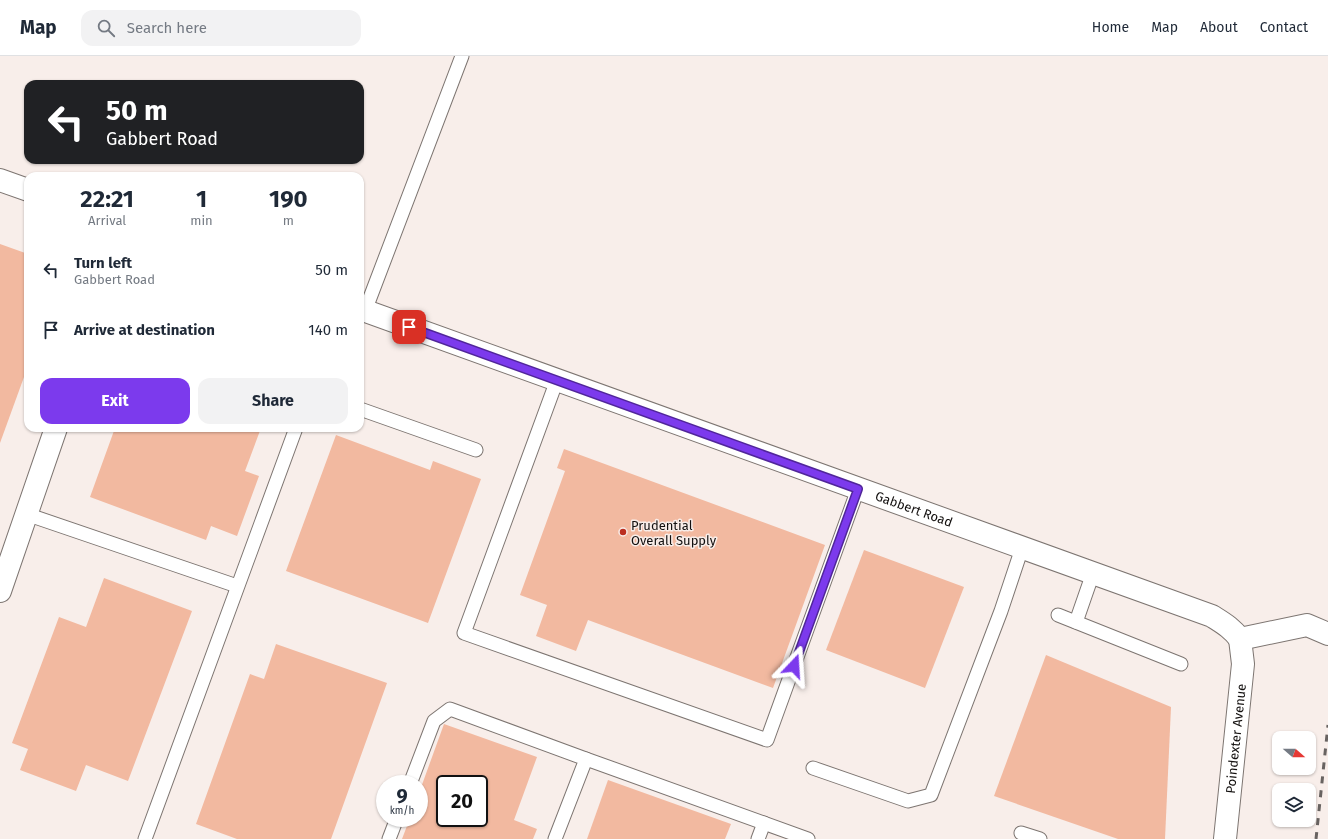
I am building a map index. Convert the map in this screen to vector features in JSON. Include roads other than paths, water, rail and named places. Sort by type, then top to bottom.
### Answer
[{"type":"street","points":[[0,180],[24,189]]},
{"type":"street","name":"Gabbert Road","points":[[364,310],[1212,616],[1235,631],[1240,639]]},
{"type":"street","points":[[0,591],[55,432]]},
{"type":"street","points":[[1240,639],[1308,625],[1328,634]]},
{"type":"street","name":"Poindexter Avenue","points":[[1225,839],[1243,664],[1240,639]]},
{"type":"lane","points":[[364,308],[425,156],[462,56]]},
{"type":"lane","points":[[557,380],[464,633],[530,657],[767,740],[858,489]]},
{"type":"lane","points":[[364,410],[476,450]]},
{"type":"lane","points":[[145,839],[295,432]]},
{"type":"lane","points":[[26,514],[237,586]]},
{"type":"lane","points":[[813,768],[908,802],[931,794],[1001,611],[1022,548]]},
{"type":"lane","points":[[1076,622],[1093,573]]},
{"type":"lane","points":[[1058,615],[1181,664]]},
{"type":"lane","points":[[413,775],[434,721],[450,709],[808,839]]},
{"type":"lane","points":[[555,839],[586,759]]},
{"type":"lane","points":[[758,839],[764,823]]},
{"type":"lane","points":[[389,839],[394,827]]},
{"type":"lane","points":[[1021,833],[1040,839]]},
{"type":"railway","points":[[1316,839],[1328,725]]},
{"type":"place","name":"Prudential Overall Supply","points":[[623,532]]}]
